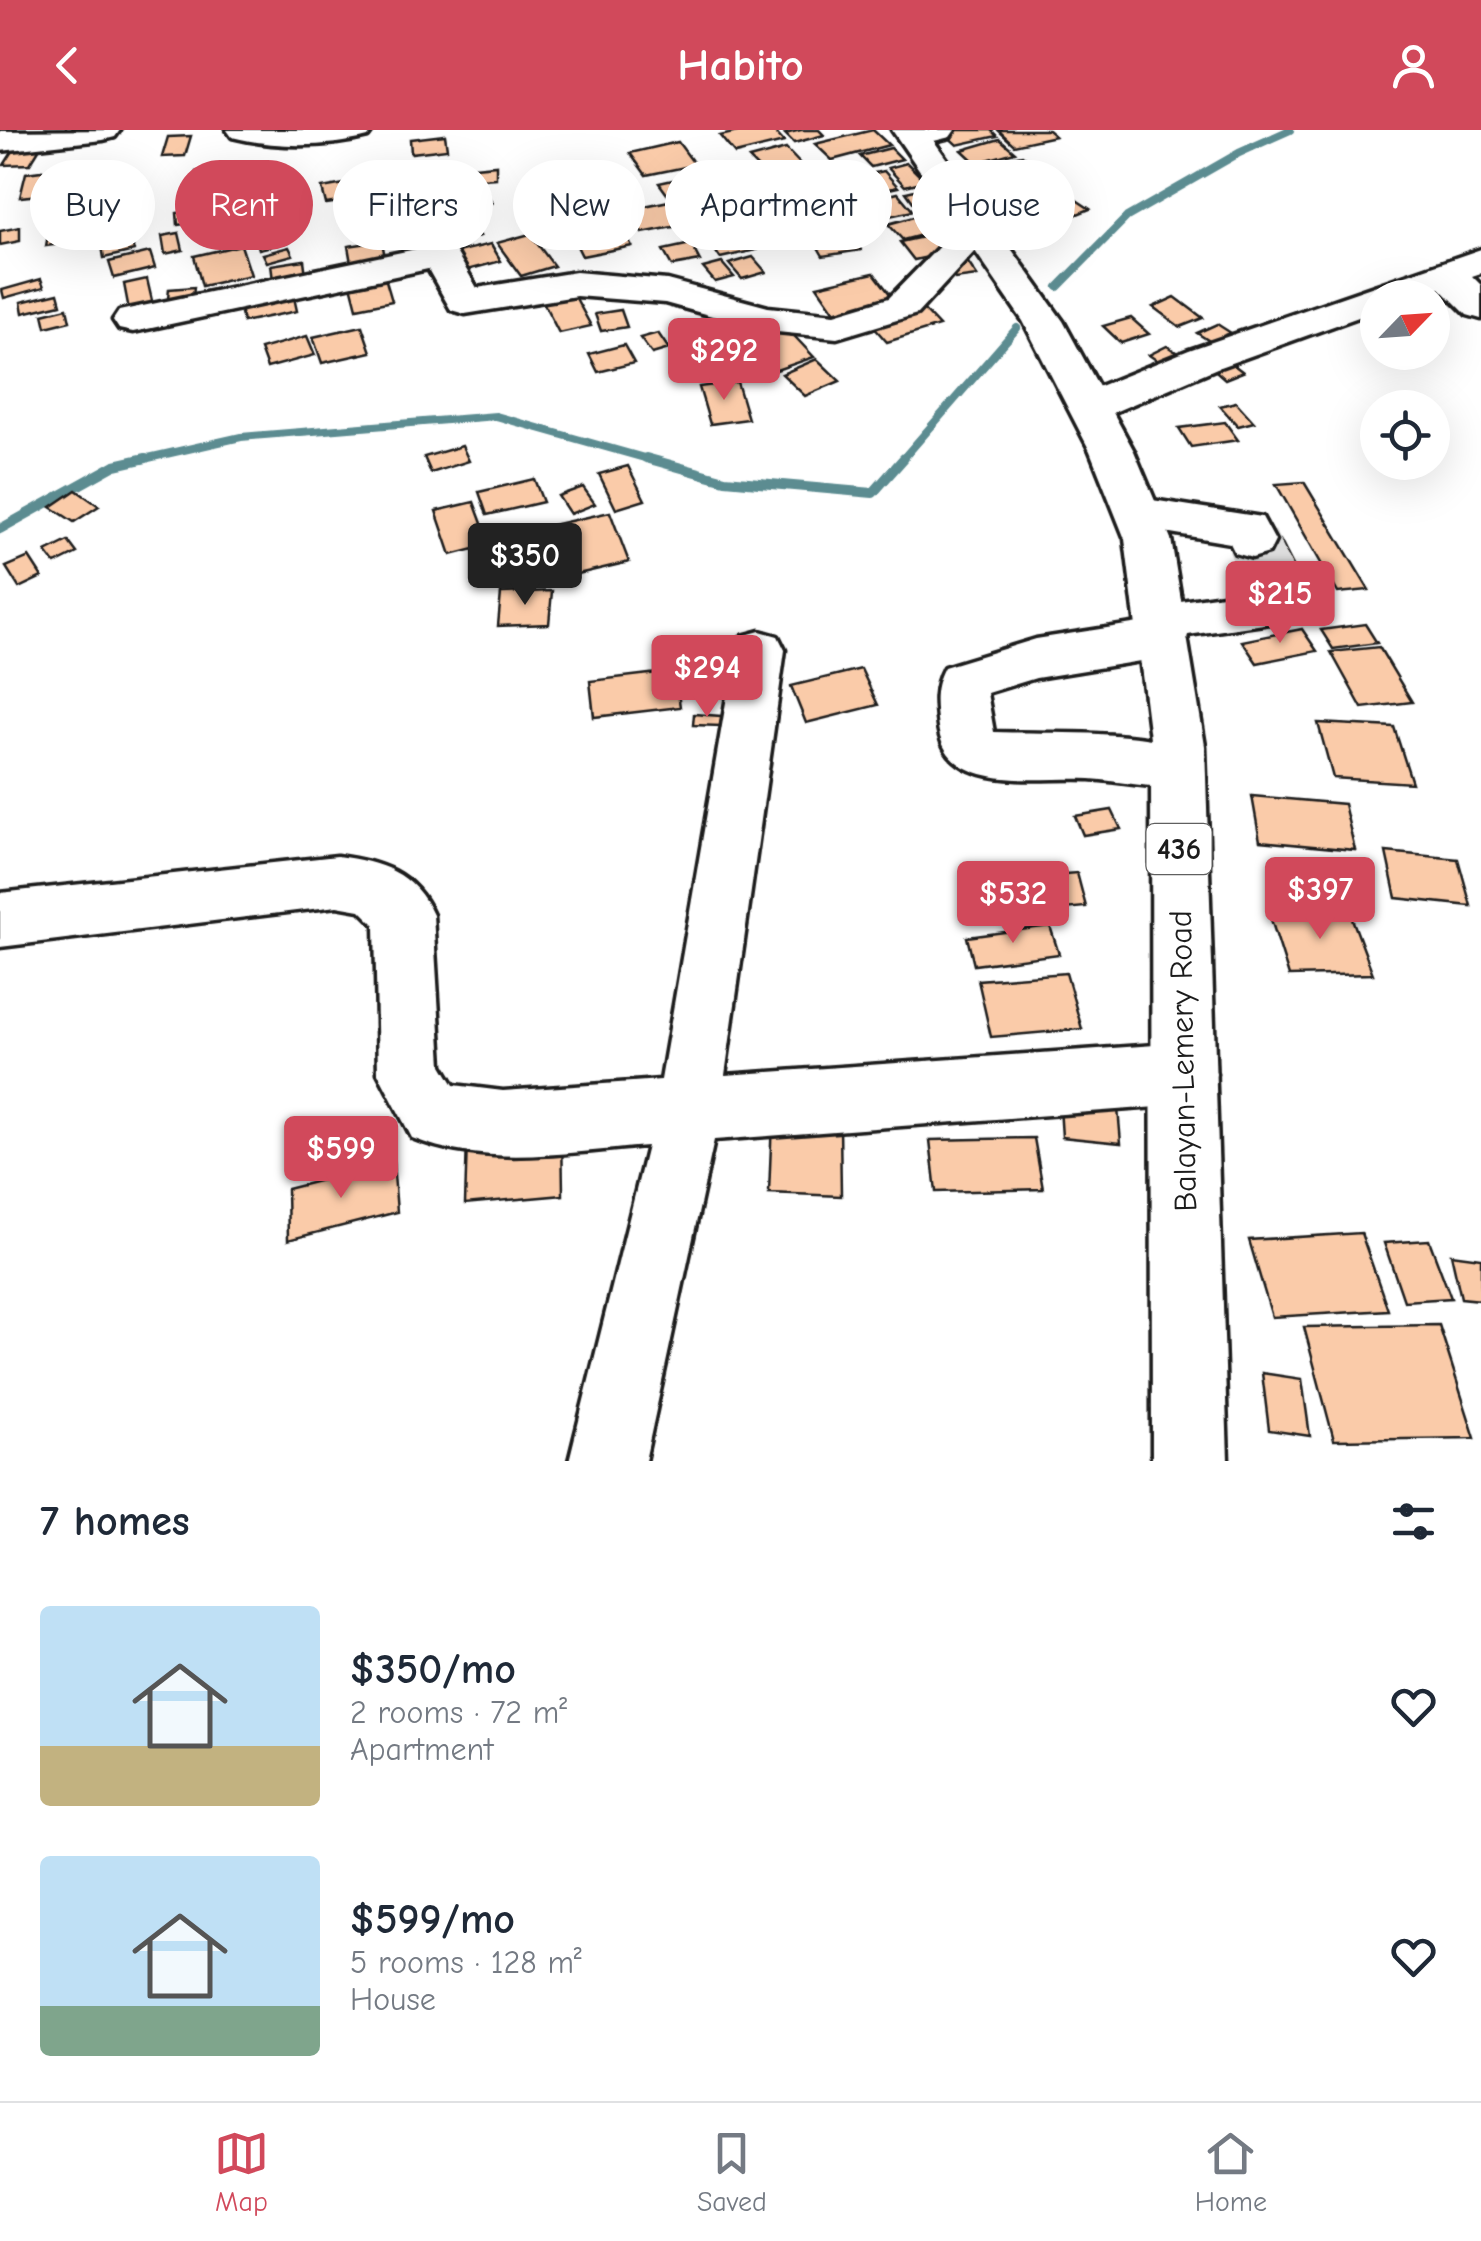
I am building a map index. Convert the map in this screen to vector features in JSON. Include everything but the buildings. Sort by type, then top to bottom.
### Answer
[{"type":"street","points":[[0,141],[102,130]]},
{"type":"street","points":[[244,130],[299,135],[356,130]]},
{"type":"street","name":"Balayan-Lemery Road","points":[[920,132],[938,160]]},
{"type":"street","points":[[133,320],[440,255],[464,302],[576,284],[668,292],[767,319],[837,326],[903,306],[955,250]]},
{"type":"street","name":"Balayan-Lemery Road","points":[[996,250],[1044,321],[1090,406],[1139,514],[1148,539],[1163,629],[1178,766],[1190,1461]]},
{"type":"street","points":[[1090,406],[1203,360],[1463,266],[1481,306]]},
{"type":"street","points":[[1139,514],[1246,529],[1252,542]]},
{"type":"street","points":[[1178,766],[1091,757],[986,754],[967,743],[960,700],[962,681],[1037,658],[1282,606],[1275,591]]},
{"type":"street","points":[[608,1461],[688,1110],[760,650]]},
{"type":"street","points":[[0,920],[337,881],[375,887],[404,916],[410,1073],[434,1115],[503,1124],[1184,1074]]},
{"type":"waterway","points":[[1058,287],[1127,217],[1239,153],[1290,130]]},
{"type":"waterway","points":[[901,461],[1017,328]]},
{"type":"waterway","points":[[135,461],[241,437],[496,416],[655,461]]},
{"type":"waterway","points":[[0,529],[115,465],[146,458]]},
{"type":"waterway","points":[[646,458],[725,480],[873,493],[904,458]]},
{"type":"tunnel","points":[[1252,541],[1275,591]]}]
